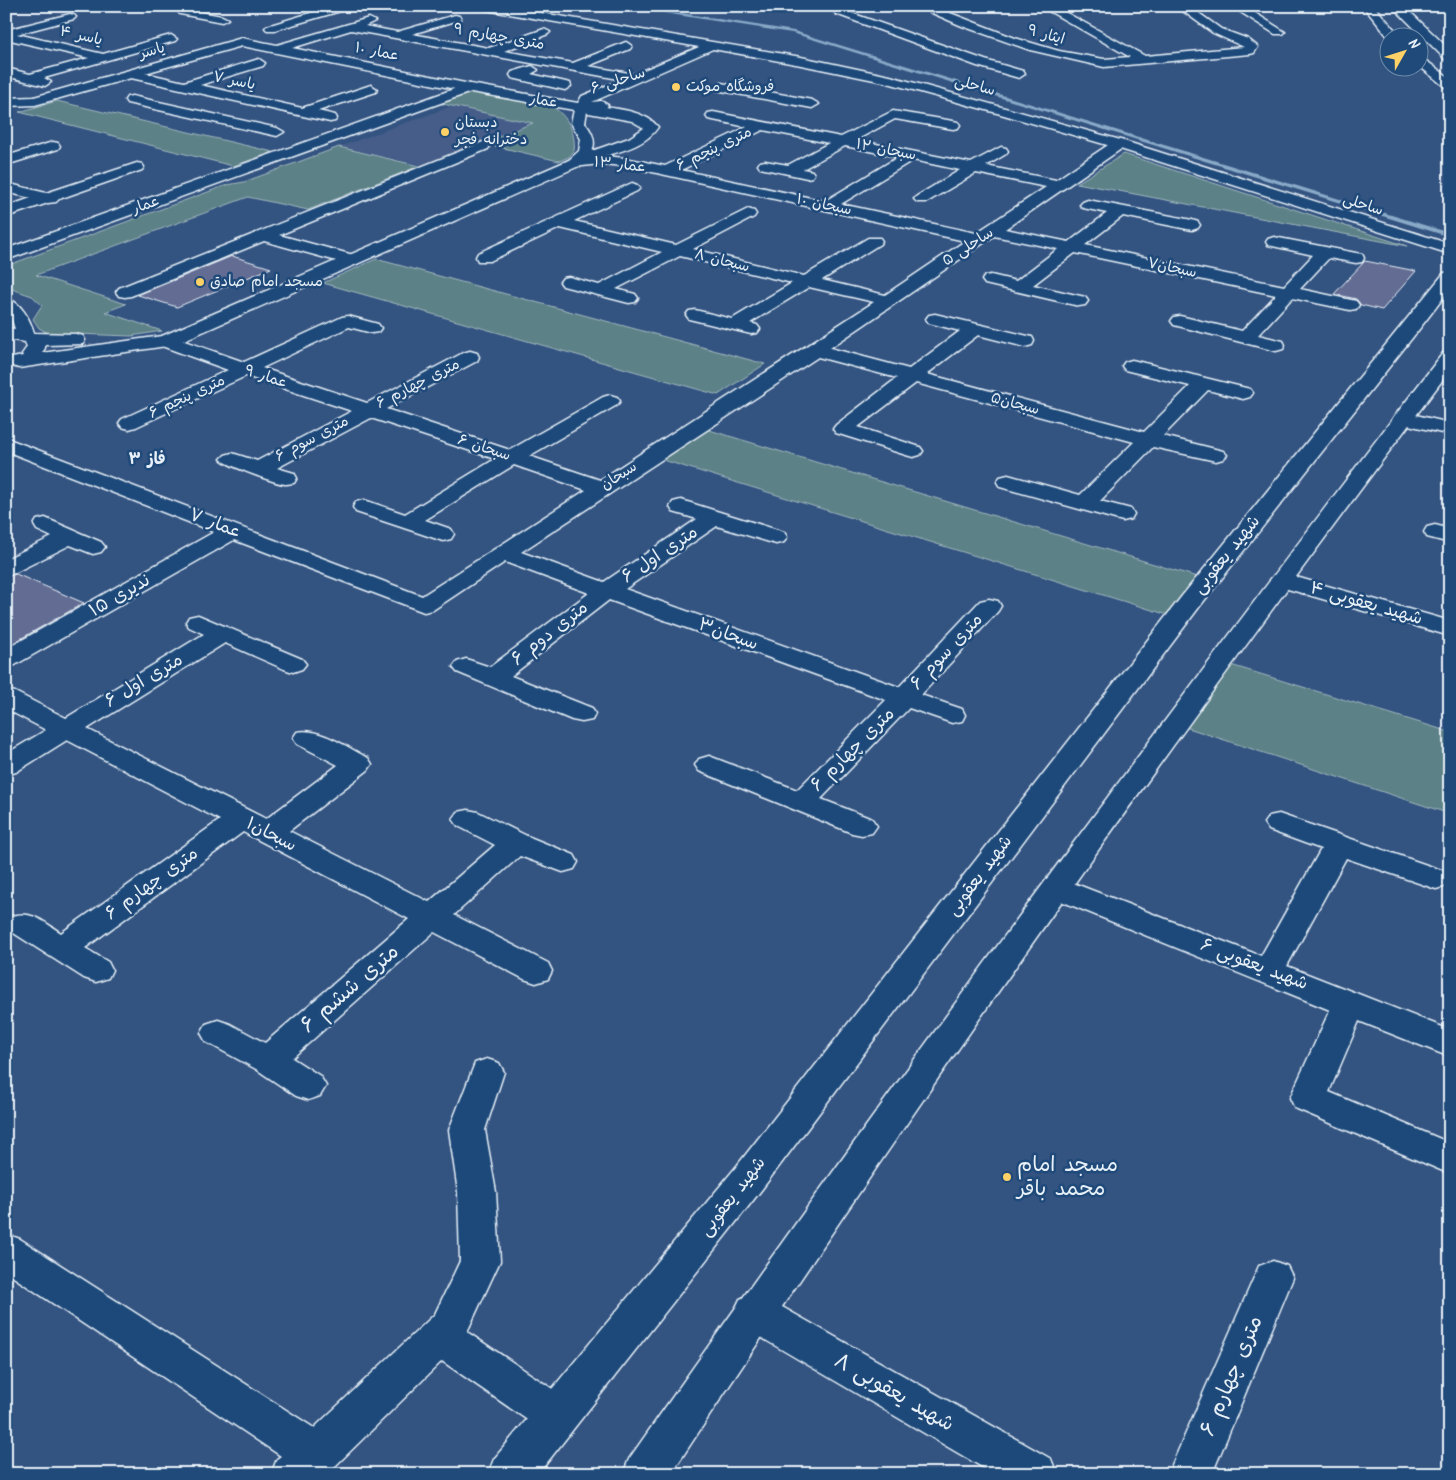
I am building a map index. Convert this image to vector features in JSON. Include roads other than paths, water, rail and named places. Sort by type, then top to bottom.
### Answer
[{"type":"street","points":[[277,49],[376,19],[305,6]]},
{"type":"street","points":[[271,28],[347,6]]},
{"type":"street","name":"ساحلی","points":[[480,6],[741,50],[886,79],[1119,144],[1450,249]]},
{"type":"street","points":[[524,6],[722,41],[741,50]]},
{"type":"street","name":"ایثار ۹","points":[[921,6],[1042,51],[1104,63],[1250,50],[1252,47],[1244,41],[1221,33],[1182,6]]},
{"type":"street","points":[[1045,6],[1144,60]]},
{"type":"street","points":[[1236,6],[1280,32]]},
{"type":"street","points":[[1368,6],[1387,28]]},
{"type":"street","points":[[1397,6],[1450,56]]},
{"type":"street","points":[[184,12],[221,14]]},
{"type":"street","points":[[840,12],[981,63],[1019,74]]},
{"type":"street","points":[[50,13],[84,20]]},
{"type":"street","points":[[371,43],[460,19],[438,14]]},
{"type":"street","points":[[6,34],[70,18]]},
{"type":"street","name":"۹ متری چهارم","points":[[352,26],[635,78]]},
{"type":"street","points":[[465,61],[548,33],[518,28]]},
{"type":"street","name":"یاسر ۴","points":[[6,34],[149,69]]},
{"type":"street","points":[[30,78],[171,39]]},
{"type":"street","name":"یاسر","points":[[6,102],[35,101],[242,42],[277,49]]},
{"type":"street","points":[[574,67],[626,46]]},
{"type":"street","name":"ساحلی ۶","points":[[582,108],[586,99],[711,46]]},
{"type":"street","name":"عمار ۱۰","points":[[277,49],[470,88]]},
{"type":"street","points":[[715,61],[741,50]]},
{"type":"street","points":[[981,63],[1042,51]]},
{"type":"street","points":[[183,86],[259,63]]},
{"type":"street","points":[[552,63],[516,76],[565,86]]},
{"type":"street","points":[[1428,67],[1450,84]]},
{"type":"street","points":[[6,72],[45,82]]},
{"type":"street","name":"یاسر ۷","points":[[131,74],[330,118]]},
{"type":"street","points":[[722,87],[812,104]]},
{"type":"street","name":"عمار","points":[[6,256],[470,88],[582,108],[578,118],[579,126],[586,133],[589,147],[586,154],[574,163],[166,341],[13,364]]},
{"type":"street","points":[[302,112],[371,89]]},
{"type":"street","points":[[160,106],[206,91]]},
{"type":"street","name":"سبحان ۱۲","points":[[763,95],[713,116],[1059,185]]},
{"type":"street","points":[[132,100],[277,132]]},
{"type":"street","name":"ساحلی ۶","points":[[582,108],[619,100]]},
{"type":"street","points":[[236,122],[279,107]]},
{"type":"street","points":[[574,163],[640,139],[651,127],[635,117],[582,108]]},
{"type":"street","points":[[790,170],[846,142],[893,115],[953,125]]},
{"type":"street","name":"۶ متری پنجم","points":[[667,171],[760,126]]},
{"type":"street","name":"ساحلی ۵","points":[[816,350],[886,300],[987,235],[1119,144]]},
{"type":"street","points":[[6,161],[53,146]]},
{"type":"street","points":[[125,292],[483,146]]},
{"type":"street","points":[[922,199],[1001,150]]},
{"type":"street","points":[[829,206],[912,155]]},
{"type":"street","name":"عمار ۱۳","points":[[574,163],[600,160],[625,162],[667,171]]},
{"type":"street","points":[[765,165],[813,175]]},
{"type":"street","points":[[6,212],[137,167]]},
{"type":"street","name":"سبحان ۱۰","points":[[667,171],[829,206],[987,235]]},
{"type":"street","points":[[6,187],[71,205]]},
{"type":"street","points":[[484,257],[632,188]]},
{"type":"street","points":[[1088,205],[1192,225]]},
{"type":"street","points":[[1020,286],[1120,212]]},
{"type":"street","points":[[602,290],[748,214]]},
{"type":"street","name":"سبحان ۸","points":[[557,222],[886,300]]},
{"type":"street","name":"سبحان۷","points":[[987,235],[1073,248],[1350,305]]},
{"type":"street","points":[[265,236],[351,260]]},
{"type":"street","points":[[734,325],[874,241]]},
{"type":"street","points":[[1274,242],[1356,258]]},
{"type":"street","points":[[1246,338],[1324,252]]},
{"type":"street","name":"شهید یعقوبی","points":[[510,1474],[749,1178],[1191,601],[1450,277]]},
{"type":"street","points":[[991,280],[1079,301]]},
{"type":"street","points":[[569,282],[629,298]]},
{"type":"street","points":[[6,303],[21,319],[30,338],[36,343],[33,352],[13,364]]},
{"type":"street","points":[[695,315],[757,331]]},
{"type":"street","points":[[935,320],[1025,341]]},
{"type":"street","points":[[245,370],[348,321],[372,328]]},
{"type":"street","points":[[1180,321],[1276,345]]},
{"type":"street","points":[[914,451],[843,430],[974,329]]},
{"type":"street","name":"عمار","points":[[6,332],[30,338],[147,343]]},
{"type":"street","name":"عمار ۹","points":[[166,341],[245,370],[367,410]]},
{"type":"street","name":"سبحان۵","points":[[816,350],[1216,456]]},
{"type":"street","name":"سبحان","points":[[424,605],[504,554],[601,488],[816,350]]},
{"type":"street","name":"۶ متری چهارم","points":[[367,410],[470,357]]},
{"type":"street","points":[[645,1474],[754,1312],[1057,888],[1282,580],[1450,357]]},
{"type":"street","points":[[1132,366],[1243,393]]},
{"type":"street","name":"۶ متری پنجم","points":[[129,423],[245,370]]},
{"type":"street","points":[[1086,503],[1204,383]]},
{"type":"street","points":[[407,522],[512,457],[610,400]]},
{"type":"street","name":"سبحان ۶","points":[[367,410],[601,488]]},
{"type":"street","name":"۶ متری سوم","points":[[258,469],[367,410]]},
{"type":"street","points":[[1403,418],[1450,429]]},
{"type":"street","name":"عمار ۷","points":[[6,444],[424,605]]},
{"type":"street","points":[[232,458],[286,478]]},
{"type":"street","points":[[1008,482],[1123,514]]},
{"type":"street","points":[[364,507],[443,534]]},
{"type":"street","points":[[681,507],[776,537]]},
{"type":"street","name":"۶ متری اول","points":[[606,591],[714,518]]},
{"type":"street","points":[[45,525],[93,547]]},
{"type":"street","name":"ندیری ۱۵","points":[[8,658],[233,531]]},
{"type":"street","points":[[6,568],[68,537]]},
{"type":"street","name":"سبحان۳","points":[[504,554],[952,715]]},
{"type":"street","name":"شهید یعقوبی ۴","points":[[1282,580],[1450,629]]},
{"type":"street","name":"۶ متری دوم","points":[[494,677],[606,591]]},
{"type":"street","name":"۶ متری سوم","points":[[904,698],[989,606]]},
{"type":"street","points":[[198,622],[292,664]]},
{"type":"street","name":"۶ متری اول","points":[[67,728],[222,634]]},
{"type":"street","points":[[466,667],[582,714]]},
{"type":"street","name":"سبحان۱","points":[[6,698],[536,971]]},
{"type":"street","name":"۶ متری چهارم","points":[[802,801],[904,698]]},
{"type":"street","points":[[6,766],[67,728]]},
{"type":"street","points":[[254,826],[358,764],[307,738]]},
{"type":"street","points":[[708,765],[862,826]]},
{"type":"street","points":[[468,818],[516,843],[563,862]]},
{"type":"street","points":[[1279,823],[1436,880]]},
{"type":"street","name":"۶ متری چهارم","points":[[62,948],[254,826]]},
{"type":"street","points":[[431,917],[516,843]]},
{"type":"street","points":[[1268,972],[1338,845]]},
{"type":"street","name":"شهید یعقوبی ۶","points":[[1057,888],[1450,1044]]},
{"type":"street","name":"۶ متری ششم","points":[[268,1060],[431,917]]},
{"type":"street","points":[[23,924],[96,970]]},
{"type":"street","points":[[1350,1003],[1308,1098],[1450,1159]]},
{"type":"street","points":[[218,1033],[268,1060],[308,1086]]},
{"type":"street","points":[[6,1251],[305,1464],[449,1327],[480,1261],[477,1192],[467,1130],[487,1072]]},
{"type":"street","name":"۶ متری چهارم","points":[[1190,1474],[1273,1278]]},
{"type":"street","name":"شهید یعقوبی ۸","points":[[754,1312],[1035,1474]]},
{"type":"street","points":[[439,1336],[557,1416]]},
{"type":"waterway","points":[[640,6],[664,12],[793,32],[1450,235]]},
{"type":"place","name":"فروشگاه موکت","points":[[676,87]]},
{"type":"place","name":"دبستان دخترانه فجر","points":[[445,132]]},
{"type":"place","name":"مسجد امام صادق","points":[[200,282]]},
{"type":"place","name":"مسجد امام محمد باقر","points":[[1007,1177]]},
{"type":"district","name":"فاز ۳","points":[[147,459]]}]
